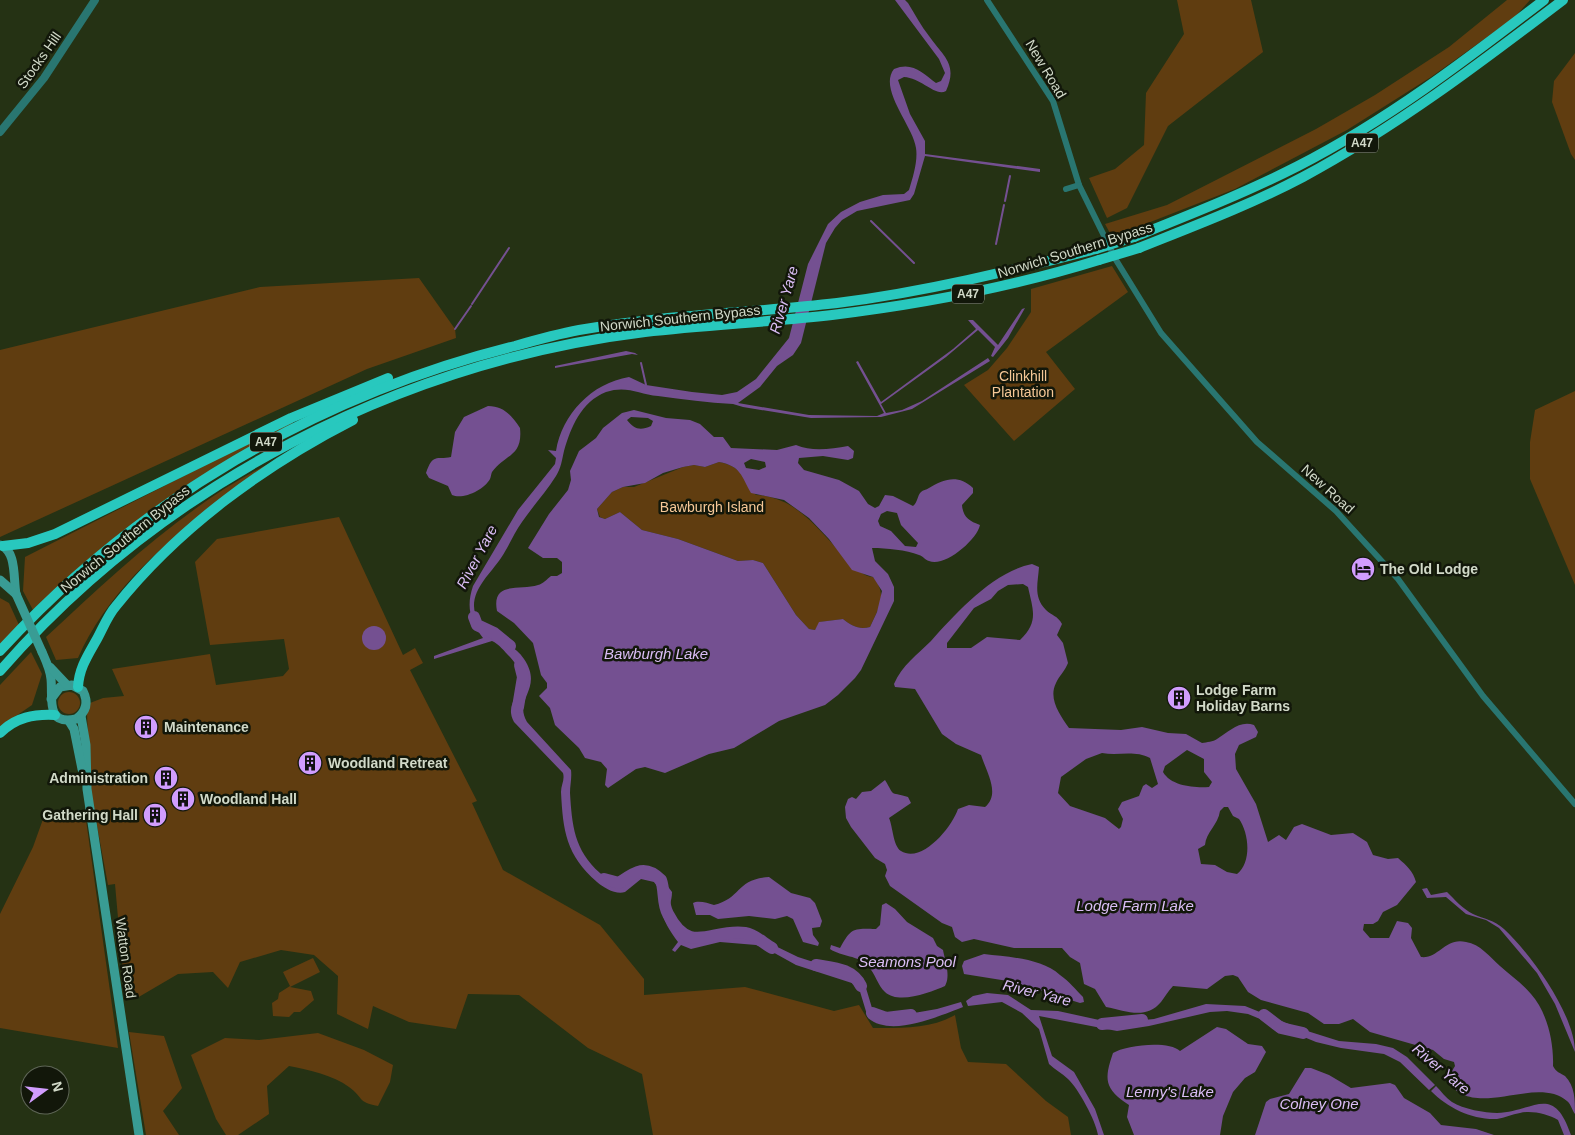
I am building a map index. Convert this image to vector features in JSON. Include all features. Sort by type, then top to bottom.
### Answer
[{"type":"highway","name":"Norwich Southern Bypass","points":[[0,651],[86,568],[168,503],[210,474],[253,449],[344,402],[456,360],[578,330],[650,320],[838,302],[972,280],[1096,249],[1134,237],[1220,202],[1299,165],[1367,126],[1429,84],[1544,0]]},
{"type":"highway","name":"Norwich Southern Bypass","points":[[0,671],[46,622],[92,579],[175,513],[231,477],[284,447],[357,411],[434,381],[512,357],[644,332],[834,315],[960,296],[1062,271],[1139,248],[1253,201],[1357,146],[1435,97],[1563,0]]},
{"type":"highway","name":"A47","points":[[1,545],[28,543],[55,534],[291,418],[374,383],[470,352],[578,330]]},
{"type":"highway","name":"A47","points":[[78,682],[81,665],[114,607],[190,529],[248,484],[302,449],[352,421],[405,396],[512,357]]},
{"type":"highway","points":[[0,733],[9,724],[22,718],[41,714],[56,715]]},
{"type":"main road","points":[[1,545],[12,557],[16,594],[48,664],[51,677],[51,707],[56,715],[69,721],[81,716]]},
{"type":"main road","points":[[0,576],[8,572],[12,565]]},
{"type":"main road","points":[[0,580],[16,594]]},
{"type":"main road","points":[[48,664],[67,685]]},
{"type":"main road","points":[[51,699],[60,687],[78,682]]},
{"type":"main road","name":"Watton Road","points":[[78,682],[86,697],[87,705],[81,716],[86,746],[86,784]]},
{"type":"main road","name":"Watton Road","points":[[69,721],[74,729],[86,784],[139,1135]]},
{"type":"street","name":"Stocks Hill","points":[[0,132],[44,78],[95,0]]},
{"type":"street","name":"New Road","points":[[987,0],[1053,101],[1079,185],[1116,260],[1136,289],[1161,332],[1257,442],[1336,511],[1398,580],[1483,696],[1575,804]]},
{"type":"street","points":[[1066,189],[1079,185]]},
{"type":"green space","points":[[1177,0],[1251,0],[1263,52],[1168,126],[1127,208],[1107,218],[1089,178],[1115,169],[1144,145],[1146,93],[1184,34]]},
{"type":"green space","points":[[1507,0],[1530,0],[1514,18],[1431,77],[1347,130],[1235,189],[1112,237],[1105,224],[1167,205],[1316,129],[1375,95],[1449,47]]},
{"type":"green space","points":[[1575,53],[1575,160],[1571,154],[1552,102],[1554,81]]},
{"type":"green space","name":"Clinkhill Plantation","points":[[1112,266],[1128,292],[1046,352],[1075,389],[1014,441],[964,385],[988,370],[1007,348],[1031,312],[1031,289]]},
{"type":"green space","points":[[419,278],[455,329],[456,338],[367,369],[0,537],[0,350],[260,287]]},
{"type":"green space","points":[[1575,391],[1575,585],[1530,479],[1530,442],[1535,410]]},
{"type":"green space","points":[[292,421],[293,423],[193,481],[109,542],[33,610],[23,591],[25,557]]},
{"type":"green space","name":"Bawburgh Island","points":[[719,462],[738,470],[756,495],[772,497],[798,510],[858,570],[873,577],[878,583],[881,601],[870,627],[856,627],[843,619],[820,622],[815,630],[809,629],[796,615],[763,563],[753,560],[738,561],[678,539],[642,530],[620,512],[605,519],[600,517],[597,509],[612,492],[623,487],[634,487],[683,467],[694,465],[705,467]]},
{"type":"green space","points":[[268,464],[187,527],[136,574],[113,600],[94,628],[78,658],[56,660],[46,637],[124,565],[179,521],[237,481]]},
{"type":"green space","points":[[339,517],[403,655],[415,648],[423,663],[410,670],[477,801],[472,803],[503,870],[600,925],[644,979],[644,995],[745,987],[834,1011],[859,1005],[873,1028],[904,1028],[926,1025],[946,1020],[955,1015],[961,1048],[968,1062],[1006,1064],[1046,1101],[1068,1117],[1071,1135],[653,1135],[642,1074],[588,1048],[519,995],[468,994],[456,1029],[409,1022],[373,1006],[368,1029],[337,1014],[338,976],[314,955],[281,950],[240,962],[228,988],[213,972],[178,974],[137,998],[125,997],[115,884],[108,885],[90,788],[87,713],[90,703],[103,698],[124,696],[112,669],[210,654],[216,685],[283,676],[289,669],[284,639],[210,645],[195,562],[217,539]]},
{"type":"green space","points":[[0,598],[9,603],[19,625],[0,647]]},
{"type":"green space","points":[[31,652],[42,674],[32,705],[0,727],[0,685]]},
{"type":"green space","points":[[69,692],[77,695],[80,703],[77,711],[69,714],[61,711],[58,703],[61,695]]},
{"type":"green space","points":[[47,808],[67,816],[85,813],[118,1048],[0,1028],[0,914],[33,847]]},
{"type":"green space","points":[[313,958],[320,972],[290,987],[311,991],[314,1000],[300,1012],[294,1012],[289,1017],[273,1016],[272,1003],[278,999],[279,993],[290,986],[283,972]]},
{"type":"green space","points":[[129,1032],[164,1036],[182,1088],[163,1111],[179,1135],[146,1135]]},
{"type":"green space","points":[[318,1033],[364,1050],[393,1065],[390,1082],[378,1106],[364,1101],[349,1087],[336,1079],[313,1071],[289,1066],[267,1086],[269,1114],[238,1135],[226,1135],[216,1119],[191,1055],[225,1038],[259,1040]]},
{"type":"water","points":[[895,0],[905,0],[908,3],[923,28],[948,61],[950,67],[949,82],[946,91],[942,92],[911,78],[904,77],[898,80],[910,114],[925,141],[925,154],[1040,169],[1040,172],[925,156],[914,194],[910,200],[857,211],[842,220],[835,228],[826,243],[801,343],[793,355],[777,366],[760,387],[738,403],[809,415],[877,416],[884,413],[856,362],[858,361],[881,402],[953,349],[976,329],[968,320],[973,320],[998,345],[1022,309],[1025,308],[1008,338],[993,357],[991,356],[995,347],[978,330],[946,357],[881,404],[886,413],[902,410],[922,401],[988,358],[990,361],[912,409],[881,417],[811,418],[733,404],[658,396],[620,389],[597,396],[578,416],[570,433],[558,473],[522,522],[501,558],[480,586],[474,606],[480,623],[518,652],[529,669],[531,678],[523,706],[524,714],[527,722],[571,770],[570,793],[576,836],[585,855],[600,873],[617,883],[626,881],[643,870],[660,876],[672,892],[670,910],[673,920],[679,929],[691,940],[725,933],[741,934],[763,940],[798,957],[863,978],[872,1008],[885,1018],[937,1009],[961,1002],[963,1007],[928,1020],[902,1026],[878,1024],[868,1018],[858,985],[796,965],[756,945],[720,942],[691,949],[681,945],[675,952],[672,950],[678,942],[663,914],[662,902],[664,896],[654,882],[641,879],[625,892],[618,893],[600,884],[587,872],[573,852],[568,842],[563,819],[561,792],[564,778],[563,773],[514,722],[511,713],[521,685],[521,677],[518,668],[510,657],[492,641],[434,659],[434,656],[483,638],[472,620],[470,601],[473,586],[518,510],[555,464],[556,458],[548,450],[556,451],[559,437],[565,425],[581,402],[603,386],[615,380],[629,377],[646,385],[692,392],[722,395],[737,392],[756,379],[789,338],[808,264],[828,224],[841,212],[860,202],[883,195],[904,194],[909,190],[916,164],[916,148],[914,139],[893,97],[890,77],[894,69],[906,66],[917,69],[936,83],[941,81],[945,73],[939,59]]},
{"type":"water","points":[[626,351],[638,355],[632,354],[555,368],[555,366]]},
{"type":"water","points":[[488,406],[494,406],[503,410],[514,420],[520,428],[519,445],[512,454],[497,466],[483,487],[467,495],[452,495],[448,486],[429,478],[426,473],[428,467],[433,460],[451,457],[455,432],[464,417]]},
{"type":"water","name":"Bawburgh Lake","points":[[634,410],[666,418],[690,420],[700,424],[714,437],[723,437],[731,448],[777,450],[796,445],[808,449],[848,446],[854,451],[853,458],[848,460],[823,456],[799,458],[798,463],[804,470],[839,480],[859,491],[868,504],[875,508],[879,506],[885,495],[893,496],[913,506],[923,491],[940,482],[956,479],[973,488],[973,493],[962,505],[965,516],[980,525],[973,538],[959,551],[951,557],[935,562],[908,552],[872,548],[875,561],[888,574],[894,587],[894,601],[861,670],[838,695],[825,705],[779,721],[734,748],[709,754],[665,773],[645,767],[636,769],[608,788],[605,785],[607,769],[601,762],[585,758],[579,748],[555,725],[550,708],[539,696],[547,688],[547,683],[541,675],[533,643],[514,623],[497,611],[496,601],[498,595],[503,591],[538,585],[551,576],[557,576],[562,573],[562,562],[557,558],[543,558],[528,548],[549,514],[568,490],[571,480],[570,471],[579,451],[596,438],[603,428],[622,413]],"holes":[[[631,417],[648,418],[653,421],[651,426],[640,429],[627,420]],[[751,459],[765,462],[766,467],[759,470],[746,468],[744,463]],[[719,462],[732,466],[740,473],[751,493],[784,500],[809,518],[829,539],[852,570],[873,577],[882,591],[877,612],[870,627],[856,627],[843,619],[819,622],[815,630],[809,629],[796,615],[763,563],[753,560],[738,561],[678,539],[642,530],[620,512],[605,519],[599,517],[597,509],[612,492],[623,487],[645,483],[663,473],[683,467],[694,465],[705,467]],[[887,511],[897,513],[901,525],[918,543],[916,547],[905,546],[891,531],[880,526],[878,521],[881,514]]]},
{"type":"water","name":"Lodge Farm Lake","points":[[1032,564],[1039,567],[1037,590],[1039,600],[1046,610],[1062,624],[1057,635],[1063,643],[1068,663],[1056,683],[1053,695],[1056,707],[1069,728],[1121,730],[1142,727],[1168,733],[1186,734],[1202,743],[1215,740],[1239,725],[1254,725],[1258,732],[1256,737],[1239,745],[1235,754],[1236,769],[1256,804],[1268,842],[1279,835],[1286,840],[1294,827],[1302,824],[1331,835],[1353,833],[1367,842],[1373,855],[1388,859],[1398,858],[1407,866],[1416,882],[1397,905],[1383,912],[1378,921],[1373,924],[1364,924],[1363,930],[1370,938],[1389,938],[1397,921],[1408,923],[1412,928],[1411,938],[1421,957],[1433,955],[1447,945],[1459,941],[1476,945],[1484,951],[1537,1001],[1551,1037],[1553,1066],[1565,1076],[1573,1089],[1575,1114],[1567,1101],[1554,1094],[1538,1092],[1487,1098],[1471,1097],[1458,1091],[1447,1079],[1455,1066],[1454,1062],[1444,1059],[1433,1050],[1370,1032],[1353,1019],[1339,1024],[1324,1024],[1308,1013],[1261,1000],[1248,992],[1238,977],[1233,975],[1225,976],[1207,989],[1173,986],[1155,1008],[1142,1013],[1106,1007],[1095,989],[1084,984],[1080,963],[1070,957],[1062,948],[1014,948],[974,939],[962,942],[955,937],[952,927],[942,923],[890,886],[885,876],[887,870],[885,864],[875,858],[846,818],[845,807],[848,799],[852,797],[856,799],[862,792],[871,791],[885,780],[893,793],[908,797],[911,803],[889,818],[898,849],[909,854],[927,848],[935,842],[950,825],[958,809],[969,805],[985,807],[990,802],[992,796],[991,782],[981,755],[956,744],[942,734],[915,689],[895,687],[894,684],[906,666],[964,606],[989,584],[1017,568]],"holes":[[[1023,584],[1028,587],[1032,602],[1032,621],[1030,627],[1020,640],[987,637],[971,648],[947,648],[947,643],[974,608],[991,599],[998,591],[1008,585]],[[1187,750],[1204,759],[1204,772],[1212,782],[1209,787],[1177,783],[1163,772],[1165,766]],[[1102,753],[1138,754],[1150,758],[1158,784],[1152,788],[1146,784],[1143,786],[1139,796],[1122,802],[1118,809],[1123,819],[1119,829],[1105,818],[1070,806],[1058,793],[1061,777],[1086,759]],[[1224,807],[1228,807],[1233,816],[1239,819],[1247,839],[1247,855],[1242,869],[1237,874],[1227,872],[1215,865],[1201,864],[1198,849],[1205,845],[1207,836]]]},
{"type":"water","points":[[374,626],[379,627],[385,633],[385,643],[379,649],[374,650],[369,649],[363,643],[362,638],[363,633],[369,627]]},
{"type":"water","points":[[769,877],[791,893],[810,898],[815,903],[822,921],[820,927],[812,928],[813,935],[819,943],[818,946],[803,942],[793,919],[787,916],[775,919],[749,916],[718,919],[710,915],[696,915],[693,903],[700,902],[714,905],[723,902],[750,881]]},
{"type":"water","points":[[1427,888],[1431,895],[1447,892],[1466,910],[1496,924],[1515,940],[1538,969],[1560,1003],[1573,1037],[1575,1052],[1555,1004],[1537,973],[1499,928],[1486,920],[1466,914],[1446,897],[1427,898],[1422,889]]},
{"type":"water","name":"Seamons Pool","points":[[886,903],[895,909],[907,922],[933,938],[937,946],[943,950],[948,973],[945,986],[915,996],[891,996],[885,992],[864,962],[830,949],[831,945],[840,948],[847,936],[857,929],[876,929],[880,925],[882,905]]},
{"type":"water","points":[[984,954],[1024,959],[1052,969],[1083,997],[1084,1002],[1080,1003],[1014,982],[964,974],[962,966],[964,961]]},
{"type":"water","points":[[987,993],[1008,995],[1031,1010],[1058,1011],[1113,1023],[1154,1019],[1206,1004],[1245,1006],[1301,1029],[1339,1041],[1376,1044],[1393,1048],[1407,1057],[1435,1085],[1429,1090],[1400,1062],[1384,1054],[1341,1048],[1316,1042],[1248,1014],[1227,1011],[1210,1012],[1149,1026],[1117,1031],[1039,1016],[1052,1056],[1074,1072],[1095,1109],[1104,1135],[1098,1135],[1090,1114],[1077,1090],[1068,1079],[1049,1064],[1039,1029],[1022,1013],[1002,1002],[968,1006],[966,1001],[973,996]]},
{"type":"water","name":"Lenny's Lake","points":[[1217,1027],[1226,1029],[1248,1044],[1262,1046],[1266,1052],[1255,1072],[1245,1078],[1233,1092],[1223,1116],[1220,1135],[1134,1135],[1127,1117],[1129,1105],[1115,1094],[1108,1083],[1108,1070],[1113,1053],[1127,1048],[1147,1045],[1167,1046],[1180,1051]]},
{"type":"water","name":"Colney One","points":[[1305,1068],[1311,1068],[1329,1075],[1351,1088],[1390,1083],[1395,1085],[1404,1098],[1430,1113],[1441,1125],[1476,1129],[1494,1135],[1255,1135],[1266,1102],[1270,1099],[1289,1094]]},
{"type":"water","points":[[1436,1086],[1452,1102],[1462,1107],[1480,1111],[1497,1113],[1549,1104],[1557,1109],[1571,1135],[1564,1135],[1558,1120],[1539,1113],[1524,1112],[1503,1118],[1488,1119],[1461,1112],[1445,1103],[1431,1091]]},
{"type":"waterway","points":[[1005,201],[1010,176]]},
{"type":"waterway","points":[[996,244],[1004,205]]},
{"type":"waterway","points":[[871,221],[914,263]]},
{"type":"waterway","points":[[472,304],[509,248]]},
{"type":"waterway","points":[[455,329],[471,306]]},
{"type":"waterway","points":[[641,363],[646,385]]},
{"type":"waterway","name":"River Yare","points":[[474,617],[477,625],[494,633],[510,646]]},
{"type":"waterway","name":"River Yare","points":[[518,707],[523,677],[520,665]]},
{"type":"waterway","name":"River Yare","points":[[604,879],[619,883],[640,871],[650,872],[661,880],[666,910],[676,927],[685,934],[693,938],[702,938],[722,934],[745,933],[756,937],[772,948]]},
{"type":"waterway","name":"River Yare","points":[[816,965],[847,972],[861,986]]},
{"type":"waterway","name":"River Yare","points":[[872,1013],[886,1018],[911,1015]]},
{"type":"waterway","name":"River Yare","points":[[1264,1015],[1281,1028],[1303,1033]]},
{"type":"waterway","name":"River Yare","points":[[1102,1024],[1142,1020]]},
{"type":"place","name":"The Old Lodge","points":[[1363,569]]},
{"type":"place","name":"Lodge Farm Holiday Barns","points":[[1179,698]]},
{"type":"place","name":"Maintenance","points":[[146,727]]},
{"type":"place","name":"Woodland Retreat","points":[[310,763]]},
{"type":"place","name":"Administration","points":[[166,778]]},
{"type":"place","name":"Woodland Hall","points":[[183,799]]},
{"type":"place","name":"Gathering Hall","points":[[155,815]]}]
